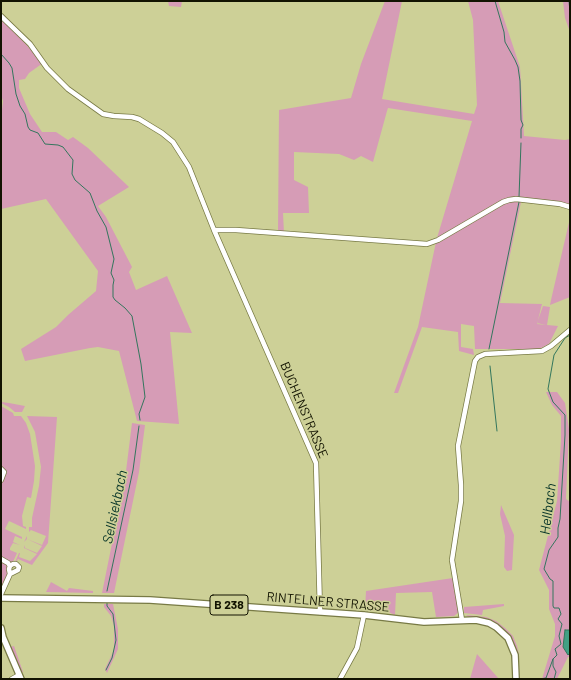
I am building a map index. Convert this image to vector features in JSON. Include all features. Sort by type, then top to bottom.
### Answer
[{"type":"main road","name":"RINTELNER STRASSE","points":[[1,598],[150,600],[364,615],[424,622],[476,620],[489,623],[505,634],[515,655],[516,679]]},
{"type":"main road","points":[[1,628],[3,637],[20,677]]},
{"type":"street","name":"BUCHENSTRASSE","points":[[1,16],[30,44],[57,79],[92,107],[106,115],[139,119],[162,133],[173,142],[193,174],[214,230],[316,463],[320,612]]},
{"type":"street","points":[[214,230],[427,244],[438,240],[509,200],[516,199],[560,204],[570,207]]},
{"type":"street","points":[[462,620],[452,560],[460,501],[458,446],[475,361],[478,357],[485,354],[542,351],[551,346],[570,330]]},
{"type":"street","points":[[1,469],[4,472],[1,480]]},
{"type":"street","points":[[1,559],[10,566]]},
{"type":"street","points":[[10,566],[16,564],[18,567],[18,570],[10,574]]},
{"type":"street","points":[[1,594],[10,574],[10,566]]},
{"type":"street","points":[[340,679],[357,648],[364,615]]},
{"type":"street","points":[[12,679],[20,677]]},
{"type":"shaded area","points":[[168,1],[182,1],[181,7],[169,6]]},
{"type":"shaded area","points":[[385,1],[402,1],[382,99],[474,114],[477,105],[473,20],[468,1],[498,1],[520,67],[524,136],[565,140],[570,139],[570,206],[514,198],[437,238],[472,121],[388,108],[373,162],[361,156],[354,160],[339,154],[294,152],[294,180],[308,187],[309,213],[283,213],[284,233],[278,232],[279,110],[351,98],[361,64]]},
{"type":"shaded area","points":[[563,1],[570,1],[570,32],[565,18]]},
{"type":"shaded area","points":[[1,17],[43,63],[29,73],[25,79],[19,80],[19,88],[30,114],[42,132],[56,132],[68,140],[73,137],[88,148],[129,187],[98,206],[106,217],[132,267],[129,272],[136,290],[167,276],[192,333],[170,332],[179,424],[137,421],[119,351],[98,347],[25,361],[21,349],[56,327],[96,291],[98,271],[46,199],[1,209],[1,118],[3,101],[1,95]]},
{"type":"shaded area","points":[[513,201],[521,202],[500,303],[542,304],[538,321],[543,306],[550,307],[547,325],[558,326],[549,344],[536,349],[475,349],[474,326],[461,324],[461,347],[473,349],[474,355],[459,351],[458,332],[422,327],[398,393],[394,393],[418,327],[436,242],[506,203]]},
{"type":"shaded area","points":[[570,218],[570,297],[550,305],[551,300]]},
{"type":"shaded area","points":[[546,392],[557,392],[565,403],[569,429],[566,499],[570,502],[570,657],[568,657],[557,679],[542,679],[555,636],[555,624],[549,609],[549,590],[539,570],[557,501],[561,441],[561,416],[552,405]]},
{"type":"shaded area","points":[[1,402],[25,406],[22,412],[15,412]]},
{"type":"shaded area","points":[[1,406],[13,413],[14,416],[21,416],[26,423],[30,434],[35,466],[31,498],[27,497],[22,516],[23,526],[26,527],[26,529],[9,521],[5,529],[22,537],[22,539],[15,536],[13,542],[20,545],[13,543],[10,548],[10,550],[17,553],[13,562],[10,562],[9,573],[1,589]]},
{"type":"shaded area","points":[[27,416],[57,417],[48,543],[32,565],[18,559],[15,562],[19,553],[19,557],[30,561],[37,554],[24,548],[25,545],[25,548],[37,553],[42,546],[27,539],[42,545],[46,536],[31,530],[29,532],[29,527],[32,527],[32,518],[39,486],[41,467],[35,432]]},
{"type":"shaded area","points":[[132,423],[145,425],[139,472],[114,593],[102,593],[125,479]]},
{"type":"shaded area","points":[[501,505],[514,535],[512,570],[507,571],[504,567],[505,536],[500,514]]},
{"type":"shaded area","points":[[453,578],[459,612],[454,616],[436,617],[432,592],[396,593],[395,615],[388,612],[365,610],[366,591]]},
{"type":"shaded area","points":[[51,582],[67,591],[69,588],[93,591],[93,593],[46,592]]},
{"type":"shaded area","points":[[104,604],[113,604],[118,629],[118,649],[107,673],[105,669],[114,650],[114,626],[111,616],[104,607]]},
{"type":"shaded area","points":[[504,604],[504,606],[483,610],[482,615],[464,613],[464,607]]},
{"type":"shaded area","points":[[466,615],[486,617],[496,621],[513,636],[519,655],[510,636],[497,624]]},
{"type":"shaded area","points":[[565,630],[570,630],[570,653],[568,655],[563,647]]},
{"type":"shaded area","points":[[14,646],[23,672],[20,673],[10,647]]},
{"type":"shaded area","points":[[477,654],[499,679],[470,679]]},
{"type":"waterway","points":[[495,1],[504,32],[505,42],[518,67],[520,81],[521,120],[523,125],[521,129],[521,138]]},
{"type":"waterway","name":"Hellbach","points":[[569,1],[570,12]]},
{"type":"waterway","name":"Sellsiekbach","points":[[1,54],[12,68],[16,94],[20,106],[25,114],[28,127],[30,130],[38,133],[45,144],[63,147],[73,160],[72,174],[75,180],[90,193],[97,211],[106,227],[114,259],[111,273],[114,280],[113,297],[132,316],[141,364],[145,397],[139,414],[140,420]]},
{"type":"waterway","points":[[519,197],[521,143]]},
{"type":"waterway","points":[[489,349],[519,202]]},
{"type":"waterway","name":"Hellbach","points":[[554,679],[556,672],[553,666],[553,659],[557,655],[555,649],[561,644],[559,636],[562,624],[558,619],[561,614],[559,608],[554,608],[553,606],[553,581],[544,569],[549,550],[558,537],[565,415],[553,402],[548,389],[554,355],[565,338],[570,335]]},
{"type":"waterway","points":[[490,366],[497,431]]},
{"type":"waterway","name":"Sellsiekbach","points":[[107,591],[133,470],[139,426]]},
{"type":"waterway","name":"Sellsiekbach","points":[[106,670],[112,658],[116,640],[113,614],[107,606],[107,603]]},
{"type":"waterway","points":[[540,679],[546,678],[553,659]]}]
